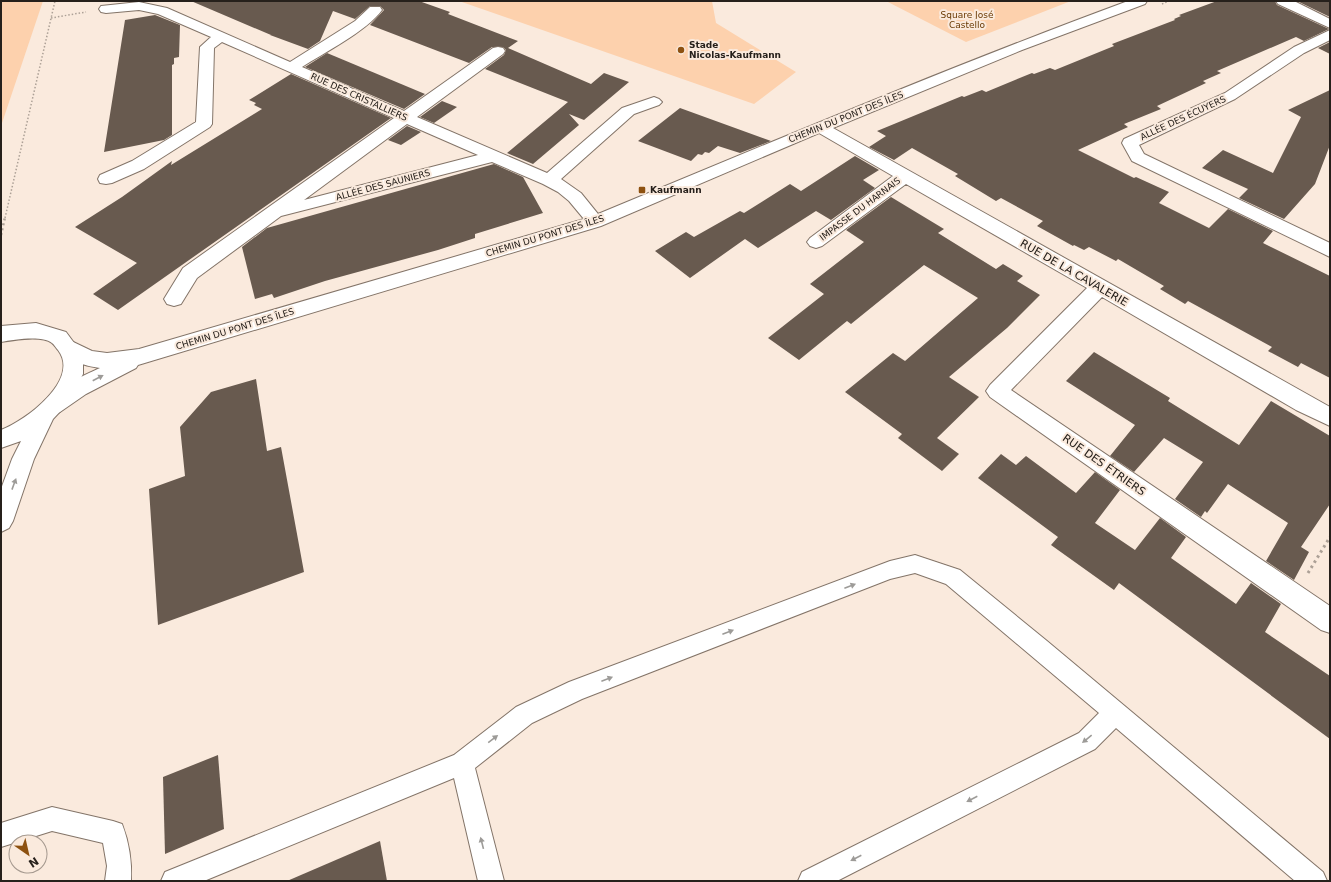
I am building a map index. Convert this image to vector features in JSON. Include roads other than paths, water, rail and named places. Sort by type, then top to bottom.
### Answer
[{"type":"street","name":"CHEMIN DU PONT DES ÎLES","points":[[1,334],[36,331],[59,337],[67,347],[88,358],[107,361],[139,357],[595,222],[820,127],[1017,47],[1140,1]]},
{"type":"street","points":[[1282,1],[1330,24]]},
{"type":"street","points":[[162,11],[176,4]]},
{"type":"street","name":"RUE DES CRISTALLIERS","points":[[106,9],[139,6],[162,11],[292,67],[567,189],[584,207],[595,222]]},
{"type":"street","points":[[292,67],[360,24],[375,10]]},
{"type":"street","name":"ALLÉE DES ÉCUYERS","points":[[1330,34],[1299,50],[1230,96],[1130,143],[1138,157],[1330,251]]},
{"type":"street","points":[[106,179],[138,164],[204,124],[207,48],[220,37]]},
{"type":"street","name":"ALLÉE DES SAUNIERS","points":[[174,300],[190,273],[498,51]]},
{"type":"street","points":[[549,180],[628,111],[654,102]]},
{"type":"street","name":"RUE DE LA CAVALERIE","points":[[820,127],[1100,288],[1304,404],[1330,417]]},
{"type":"street","name":"ALLÉE DES SAUNIERS","points":[[271,214],[494,156]]},
{"type":"street","name":"IMPASSE DU HARNAIS","points":[[816,242],[904,176]]},
{"type":"street","name":"RUE DES ÉTRIERS","points":[[1100,288],[997,391],[1330,621]]},
{"type":"street","points":[[1,439],[17,433],[48,410],[62,396],[73,374],[73,355],[67,347]]},
{"type":"street","name":"CHEMIN DU PONT DES ÎLES","points":[[48,410],[79,388],[139,357]]},
{"type":"street","points":[[1,521],[23,459],[48,410]]},
{"type":"lane","points":[[174,881],[462,763],[524,715],[577,690],[890,570],[915,564],[953,578],[1314,881]]},
{"type":"lane","points":[[811,881],[1087,741],[1114,712]]},
{"type":"lane","points":[[462,763],[491,881]]},
{"type":"lane","points":[[1,835],[52,819],[113,833],[119,866],[118,881]]},
{"type":"place","name":"Stade Nicolas-Kaufmann","points":[[681,50]]},
{"type":"place","name":"Kaufmann","points":[[642,190]]},
{"type":"park label","name":"Square José Castello","points":[[967,20]]}]
